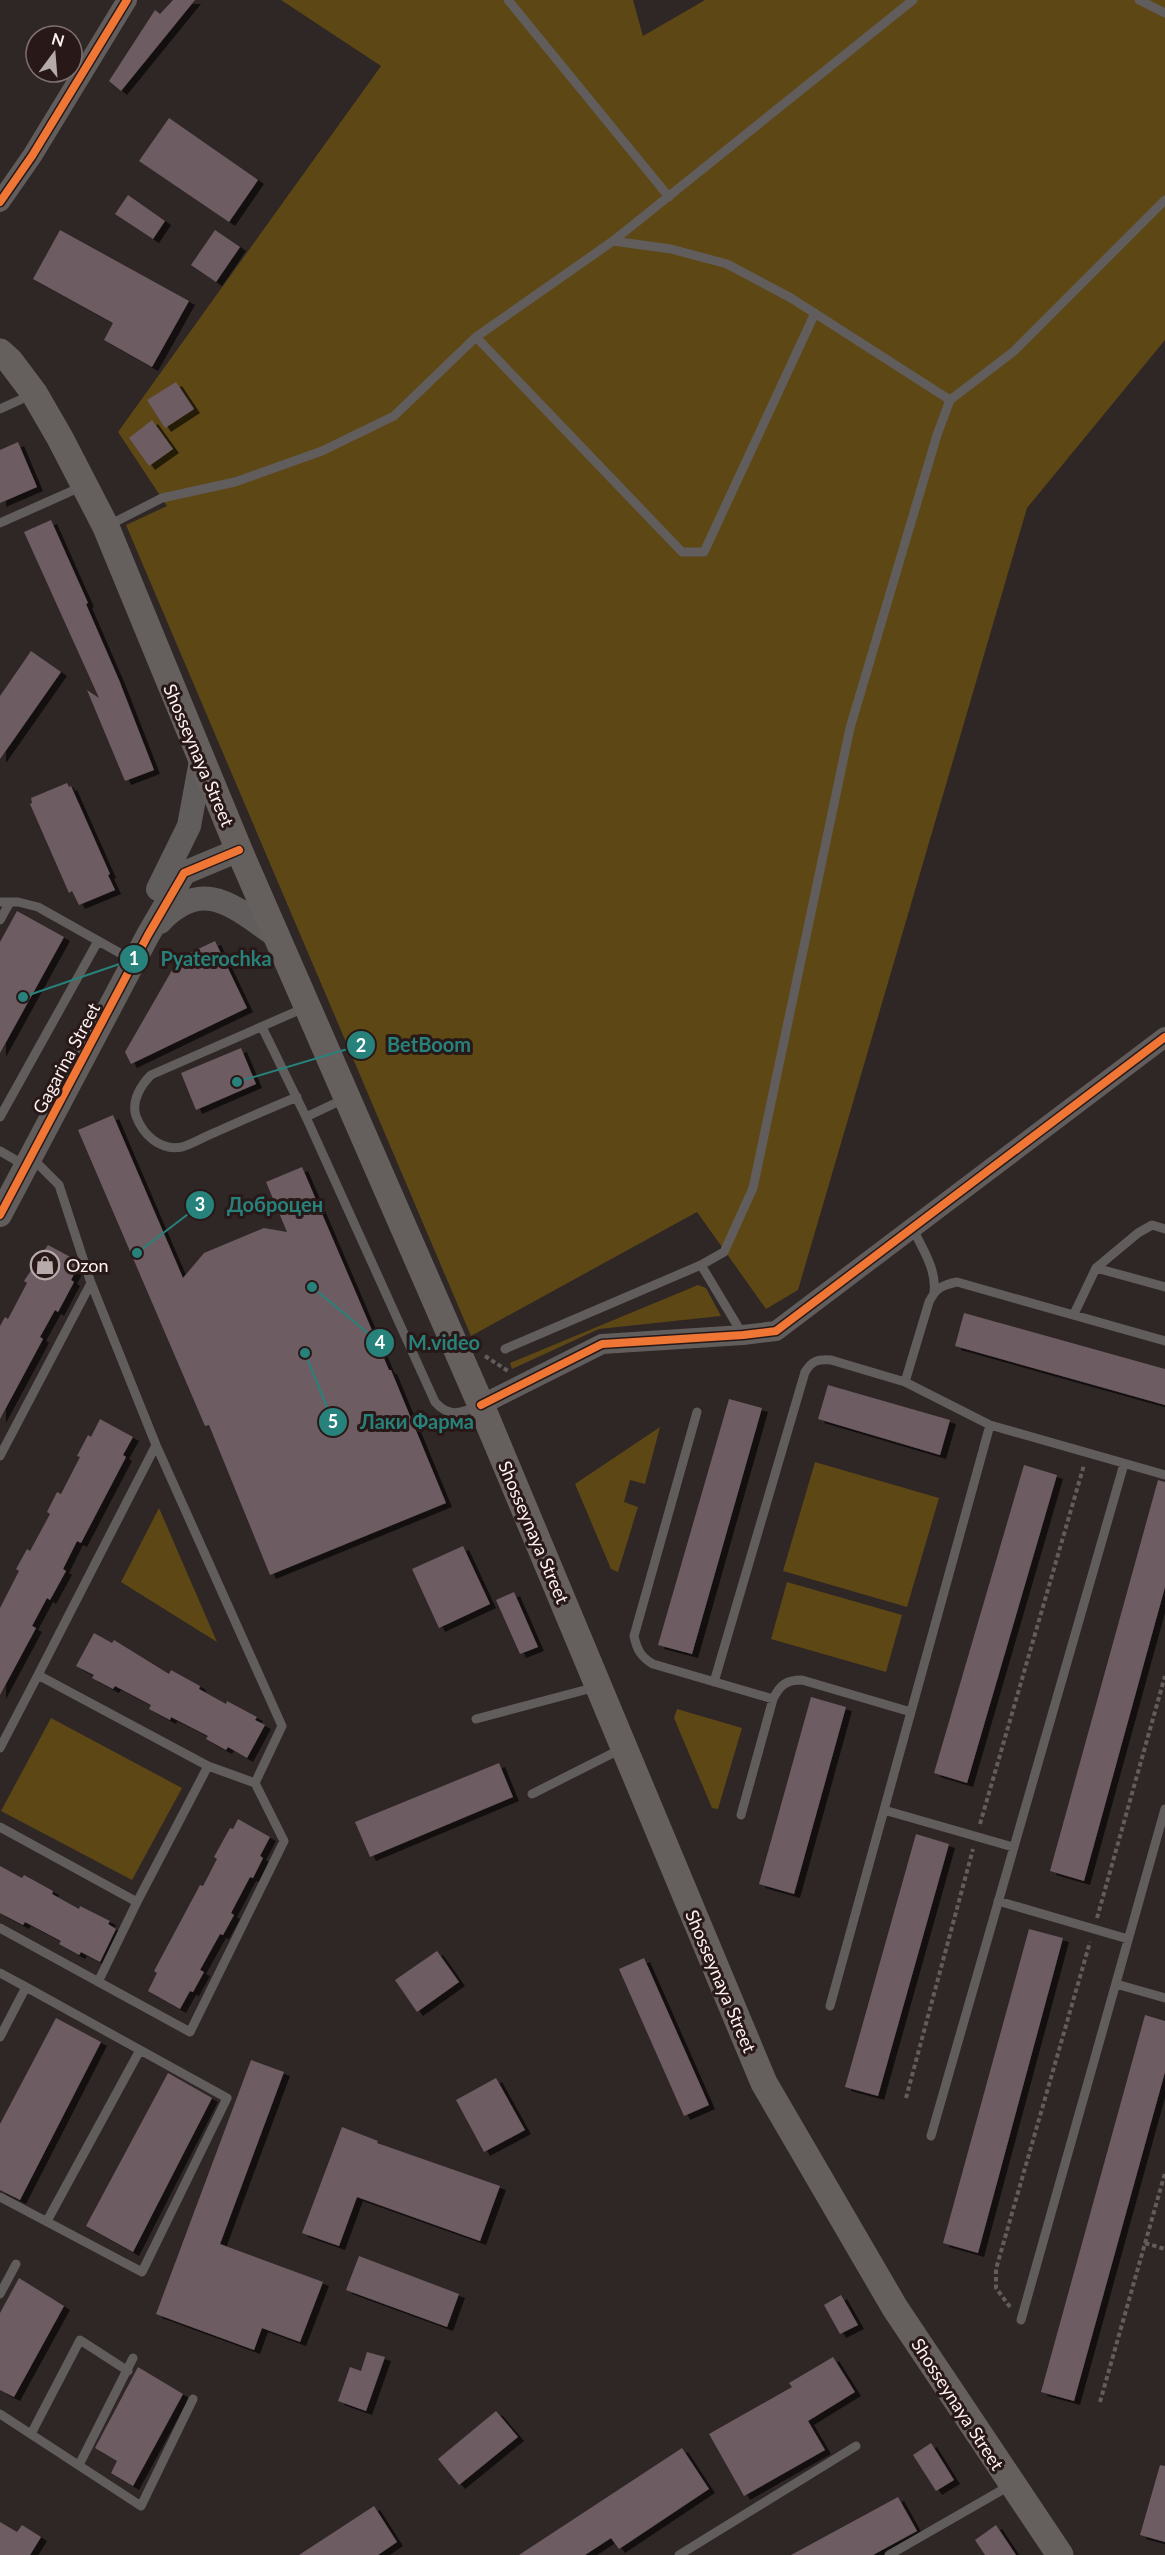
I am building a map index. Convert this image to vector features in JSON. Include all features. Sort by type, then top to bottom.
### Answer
[{"type":"main road","name":"Shosseynaya Street","points":[[0,352],[10,361],[34,393],[86,485],[106,526],[201,761],[481,1405],[764,2083],[895,2308],[1060,2555]]},
{"type":"street","points":[[0,202],[32,156],[128,0]]},
{"type":"street","points":[[148,935],[156,893],[189,826],[201,761]]},
{"type":"street","name":"Gagarina Street","points":[[0,1215],[134,961],[184,873],[239,850]]},
{"type":"street","points":[[148,935],[166,915],[180,906],[193,900],[208,898],[227,902],[275,935]]},
{"type":"street","points":[[481,1405],[602,1344],[776,1331],[1165,1037]]},
{"type":"lane","points":[[508,0],[669,196]]},
{"type":"lane","points":[[106,526],[162,498],[235,482],[322,451],[394,416],[476,337],[613,241],[913,0]]},
{"type":"lane","points":[[1139,0],[1165,13]]},
{"type":"lane","points":[[505,1349],[701,1266],[724,1251],[753,1188],[850,728],[937,435],[950,400],[1013,352],[1165,200]]},
{"type":"lane","points":[[613,241],[671,249],[727,264],[791,298],[950,400]]},
{"type":"lane","points":[[476,337],[682,552],[704,552],[815,313]]},
{"type":"lane","points":[[0,410],[34,393]]},
{"type":"lane","points":[[0,523],[86,485]]},
{"type":"lane","points":[[0,920],[5,902],[27,903],[134,961]]},
{"type":"lane","points":[[0,1117],[98,941]]},
{"type":"lane","points":[[295,1012],[151,1075],[142,1084],[136,1097],[134,1111],[147,1136],[158,1144],[182,1147],[297,1097]]},
{"type":"lane","points":[[262,1027],[297,1097],[435,1402],[449,1413],[459,1413],[481,1405]]},
{"type":"lane","points":[[306,1117],[346,1098]]},
{"type":"lane","points":[[0,1151],[29,1162],[59,1185],[91,1283],[156,1445],[282,1726],[255,1783]]},
{"type":"lane","points":[[1074,1314],[1096,1268],[1138,1233],[1152,1225],[1165,1229]]},
{"type":"lane","points":[[905,1382],[934,1292],[935,1282],[913,1229]]},
{"type":"lane","points":[[701,1266],[743,1335]]},
{"type":"lane","points":[[1096,1268],[1165,1287]]},
{"type":"lane","points":[[934,1292],[943,1284],[957,1282],[1165,1341]]},
{"type":"lane","points":[[0,1456],[91,1283]]},
{"type":"lane","points":[[714,1682],[805,1372],[812,1362],[821,1359],[831,1360],[905,1382],[990,1425],[1165,1475]]},
{"type":"lane","points":[[696,1412],[634,1636],[636,1646],[642,1657],[653,1664],[773,1699]]},
{"type":"lane","points":[[830,2006],[990,1425]]},
{"type":"lane","points":[[0,1748],[156,1445]]},
{"type":"lane","points":[[931,2136],[1124,1464]]},
{"type":"lane","points":[[0,1928],[190,2032],[284,1841],[255,1783],[208,1766],[38,1675]]},
{"type":"lane","points":[[741,1815],[773,1699],[778,1688],[789,1680],[802,1680],[911,1712]]},
{"type":"lane","points":[[476,1719],[598,1687]]},
{"type":"lane","points":[[532,1794],[624,1747]]},
{"type":"lane","points":[[98,1982],[208,1766]]},
{"type":"lane","points":[[1022,2320],[1165,1809]]},
{"type":"lane","points":[[884,1810],[1013,1847]]},
{"type":"lane","points":[[0,1827],[137,1902]]},
{"type":"lane","points":[[998,1901],[1128,1939]]},
{"type":"lane","points":[[0,1973],[227,2098],[142,2272],[0,2197]]},
{"type":"lane","points":[[1116,1984],[1165,1998]]},
{"type":"lane","points":[[0,2037],[26,1987]]},
{"type":"lane","points":[[47,2221],[140,2050]]},
{"type":"lane","points":[[1,2289],[16,2265]]},
{"type":"lane","points":[[31,2434],[80,2340],[128,2371]]},
{"type":"lane","points":[[79,2465],[133,2358]]},
{"type":"lane","points":[[0,2414],[141,2506],[194,2399]]},
{"type":"lane","points":[[679,2555],[856,2446]]},
{"type":"lane","points":[[889,2555],[1012,2484]]},
{"type":"path","points":[[482,1353],[511,1373]]},
{"type":"path","points":[[906,2098],[976,1836],[1088,1453]]},
{"type":"path","points":[[1022,2320],[996,2288],[996,2269],[1165,1676]]},
{"type":"path","points":[[1100,2402],[1165,2173]]},
{"type":"path","points":[[1145,2243],[1165,2249]]},
{"type":"shaded area","points":[[281,0],[633,0],[643,36],[705,0],[1165,0],[1165,340],[1027,508],[798,1290],[766,1309],[697,1212],[471,1336],[126,525],[167,506],[118,432],[381,66]]},
{"type":"shaded area","points":[[698,1285],[706,1288],[721,1316],[599,1329],[512,1369],[510,1363]]},
{"type":"shaded area","points":[[660,1427],[645,1484],[630,1480],[624,1502],[638,1507],[618,1572],[611,1569],[575,1484]]},
{"type":"shaded area","points":[[815,1462],[939,1498],[907,1607],[783,1571]]},
{"type":"shaded area","points":[[159,1508],[217,1642],[121,1582]]},
{"type":"shaded area","points":[[787,1582],[902,1615],[886,1672],[771,1639]]},
{"type":"shaded area","points":[[677,1709],[742,1728],[718,1809],[712,1808],[674,1718]]},
{"type":"shaded area","points":[[51,1718],[182,1788],[132,1880],[1,1811]]},
{"type":"building","points":[[173,0],[195,0],[121,91],[109,81],[155,10],[160,14]]},
{"type":"building","points":[[169,118],[258,180],[229,222],[139,161]]},
{"type":"building","points":[[128,195],[165,221],[153,239],[115,214]]},
{"type":"building","points":[[60,230],[189,301],[152,367],[104,340],[113,323],[33,279]]},
{"type":"building","points":[[215,230],[240,247],[216,282],[191,265]]},
{"type":"building","points":[[176,382],[194,409],[165,428],[147,400]]},
{"type":"building","points":[[152,420],[173,449],[149,466],[129,438]]},
{"type":"building","points":[[18,442],[37,487],[0,503],[0,450]]},
{"type":"building","points":[[51,520],[88,603],[86,604],[154,770],[125,781],[87,690],[99,698],[24,532]]},
{"type":"building","points":[[31,651],[61,672],[0,759],[0,696]]},
{"type":"building","points":[[67,783],[69,787],[71,786],[115,890],[79,905],[72,891],[69,893],[30,804],[32,803],[31,798]]},
{"type":"building","points":[[17,911],[64,937],[0,1053],[0,942]]},
{"type":"building","points":[[215,941],[247,1008],[131,1064],[125,1052],[179,958]]},
{"type":"building","points":[[241,1048],[256,1084],[196,1110],[181,1073]]},
{"type":"building","points":[[113,1115],[183,1278],[204,1253],[264,1228],[287,1232],[266,1182],[302,1167],[389,1370],[391,1370],[446,1503],[270,1575],[209,1425],[205,1426],[78,1130]]},
{"type":"building","points":[[48,1245],[76,1260],[78,1266],[71,1280],[74,1282],[58,1312],[55,1310],[40,1337],[43,1339],[0,1419],[0,1326],[5,1317],[8,1319],[27,1283],[24,1281]]},
{"type":"building","points":[[964,1313],[1165,1369],[1165,1405],[955,1346]]},
{"type":"building","points":[[828,1385],[950,1420],[940,1455],[818,1419]]},
{"type":"building","points":[[729,1399],[762,1408],[692,1654],[658,1645]]},
{"type":"building","points":[[100,1419],[133,1437],[123,1455],[126,1457],[81,1543],[77,1541],[63,1569],[66,1571],[50,1600],[47,1598],[32,1626],[36,1628],[0,1695],[0,1608],[19,1571],[16,1569],[27,1549],[30,1551],[50,1514],[47,1512],[57,1492],[61,1494],[80,1457],[77,1456],[88,1435],[91,1437]]},
{"type":"building","points":[[1024,1465],[1057,1475],[967,1783],[934,1773]]},
{"type":"building","points":[[1158,1480],[1165,1482],[1165,1587],[1084,1881],[1050,1871]]},
{"type":"building","points":[[463,1546],[490,1604],[439,1628],[412,1569]]},
{"type":"building","points":[[514,1592],[538,1647],[520,1654],[496,1600]]},
{"type":"building","points":[[94,1633],[112,1643],[114,1640],[169,1674],[171,1670],[226,1704],[227,1701],[257,1717],[255,1720],[265,1725],[247,1758],[228,1747],[226,1750],[206,1739],[208,1736],[171,1717],[170,1720],[149,1709],[151,1705],[115,1686],[113,1689],[92,1678],[94,1675],[76,1666]]},
{"type":"building","points":[[811,1697],[846,1707],[794,1894],[759,1884]]},
{"type":"building","points":[[499,1763],[513,1797],[370,1857],[355,1822]]},
{"type":"building","points":[[238,1819],[270,1837],[260,1856],[263,1858],[253,1878],[250,1877],[231,1913],[234,1915],[223,1935],[220,1934],[200,1970],[204,1972],[193,1992],[190,1991],[180,2009],[148,1991],[157,1973],[154,1971],[200,1885],[203,1886],[217,1859],[214,1857],[230,1828],[233,1829]]},
{"type":"building","points":[[916,1834],[949,1844],[878,2096],[845,2087]]},
{"type":"building","points":[[0,1866],[22,1878],[24,1875],[79,1909],[80,1906],[110,1921],[108,1924],[116,1929],[100,1962],[81,1952],[79,1955],[59,1944],[61,1941],[25,1922],[23,1925],[0,1913]]},
{"type":"building","points":[[1029,1929],[1063,1938],[978,2253],[943,2243]]},
{"type":"building","points":[[437,1951],[459,1982],[417,2012],[395,1980]]},
{"type":"building","points":[[644,1958],[709,2105],[684,2116],[619,1969]]},
{"type":"building","points":[[1145,2015],[1165,2021],[1165,2072],[1074,2401],[1041,2392]]},
{"type":"building","points":[[56,2018],[101,2042],[20,2200],[0,2190],[0,2124]]},
{"type":"building","points":[[251,2060],[284,2072],[220,2244],[323,2282],[300,2342],[262,2328],[254,2350],[156,2314]]},
{"type":"building","points":[[168,2073],[212,2098],[133,2252],[86,2226]]},
{"type":"building","points":[[496,2078],[525,2130],[484,2152],[456,2100]]},
{"type":"building","points":[[342,2127],[378,2141],[377,2143],[500,2186],[480,2241],[357,2197],[339,2246],[302,2233]]},
{"type":"building","points":[[359,2256],[459,2294],[447,2327],[346,2290]]},
{"type":"building","points":[[19,2278],[64,2306],[14,2397],[0,2390],[0,2313]]},
{"type":"building","points":[[841,2295],[858,2325],[840,2334],[824,2305]]},
{"type":"building","points":[[367,2352],[385,2357],[366,2411],[338,2401],[350,2367],[361,2371]]},
{"type":"building","points":[[833,2357],[855,2392],[808,2421],[825,2450],[744,2496],[709,2434],[792,2387],[789,2383]]},
{"type":"building","points":[[138,2367],[183,2394],[133,2486],[111,2473],[117,2461],[95,2448]]},
{"type":"building","points":[[496,2411],[518,2437],[459,2485],[438,2459]]},
{"type":"building","points":[[931,2443],[954,2480],[936,2491],[913,2455]]},
{"type":"building","points":[[682,2448],[709,2489],[619,2549],[611,2538],[585,2555],[519,2555]]},
{"type":"building","points":[[1160,2465],[1165,2466],[1165,2542],[1140,2535]]},
{"type":"building","points":[[898,2497],[917,2531],[873,2555],[791,2555]]},
{"type":"building","points":[[374,2506],[397,2542],[378,2555],[299,2555]]},
{"type":"building","points":[[0,2522],[17,2532],[22,2525],[41,2537],[30,2555],[0,2555]]},
{"type":"building","points":[[996,2525],[1016,2555],[985,2555],[975,2540]]},
{"type":"cycle path","points":[[0,202],[32,156],[127,0]]},
{"type":"cycle path","points":[[0,1215],[148,935],[184,873],[239,850]]},
{"type":"cycle path","points":[[481,1405],[602,1344],[776,1331],[1165,1037]]},
{"type":"place","name":"Pyaterochka","points":[[23,997]]},
{"type":"place","name":"BetBoom","points":[[237,1082]]},
{"type":"place","name":"Доброцен","points":[[137,1253]]},
{"type":"place","name":"Ozon","points":[[45,1265]]},
{"type":"place","name":"M.video","points":[[312,1287]]},
{"type":"place","name":"Лаки Фарма","points":[[305,1353]]}]
